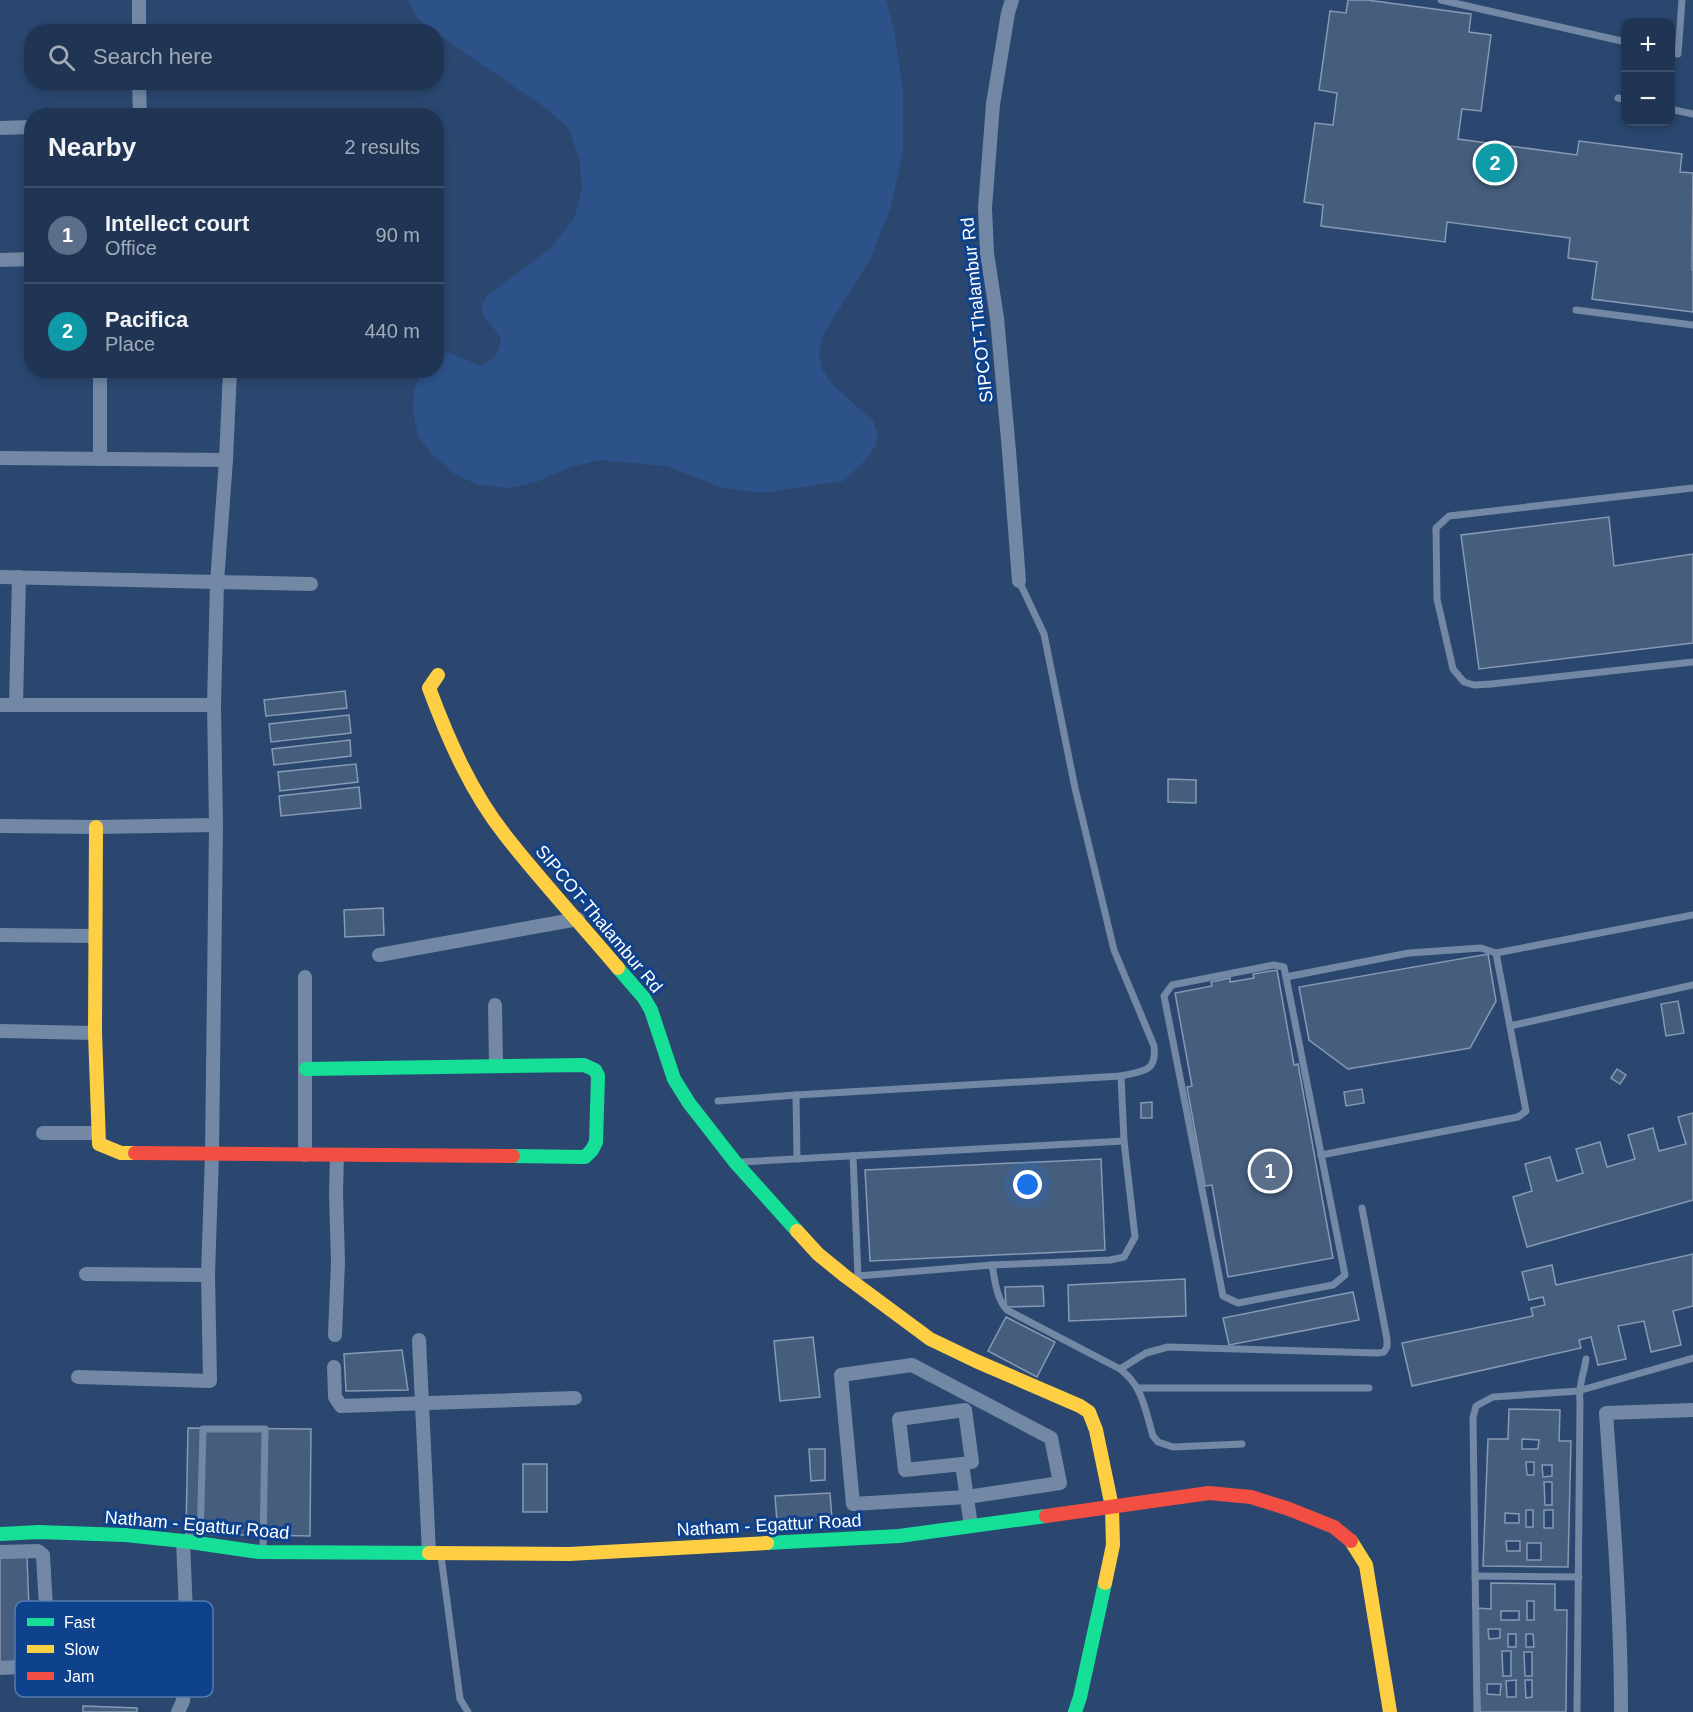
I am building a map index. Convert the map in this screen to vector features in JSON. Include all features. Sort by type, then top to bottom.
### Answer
[{"type":"street","points":[[139,0],[139,24]]},
{"type":"street","name":"SIPCOT-Thalambur Rd","points":[[1012,0],[993,104],[985,208],[987,253],[997,318],[1019,581]]},
{"type":"street","points":[[140,90],[140,108]]},
{"type":"street","points":[[0,128],[24,127]]},
{"type":"street","points":[[0,260],[24,259]]},
{"type":"street","points":[[100,378],[100,459]]},
{"type":"street","points":[[78,1377],[210,1381],[208,1275],[212,1154],[216,825],[214,705],[217,582],[230,378]]},
{"type":"street","points":[[0,458],[226,459]]},
{"type":"street","points":[[0,577],[311,584]]},
{"type":"street","points":[[16,705],[19,577]]},
{"type":"street","name":"SIPCOT-Thalambur Rd","points":[[438,675],[429,688],[436,709],[485,807],[504,834],[644,998],[651,1010],[674,1079],[689,1103],[735,1162],[818,1254],[930,1339],[1089,1412],[1096,1430],[1112,1508],[1113,1545],[1075,1712]]},
{"type":"street","points":[[0,705],[214,705]]},
{"type":"street","points":[[0,825],[96,827],[216,825]]},
{"type":"street","points":[[96,827],[94,1033],[99,1144],[121,1153],[585,1157],[596,1142],[598,1076],[595,1070],[584,1065],[306,1069]]},
{"type":"street","points":[[379,955],[578,919]]},
{"type":"street","points":[[0,935],[95,936]]},
{"type":"street","points":[[305,977],[306,1155]]},
{"type":"street","points":[[495,1005],[496,1065]]},
{"type":"street","points":[[0,1031],[94,1033]]},
{"type":"street","points":[[43,1132],[98,1133]]},
{"type":"street","points":[[335,1335],[338,1262],[337,1155]]},
{"type":"street","points":[[86,1274],[208,1275]]},
{"type":"street","points":[[419,1340],[421,1403],[435,1553]]},
{"type":"street","points":[[912,1365],[1051,1438],[1060,1483],[967,1497],[853,1504],[841,1375],[912,1365]]},
{"type":"street","points":[[334,1367],[335,1397],[341,1406],[574,1398]]},
{"type":"street","points":[[966,1410],[972,1462],[962,1464],[905,1470],[899,1419],[966,1410]]},
{"type":"street","points":[[1621,1712],[1617,1567],[1606,1413],[1693,1410]]},
{"type":"street","points":[[962,1464],[971,1526]]},
{"type":"street","name":"Natham - Egattur Road","points":[[0,1534],[39,1532],[125,1535],[263,1551],[569,1554],[899,1536],[1209,1493],[1251,1497],[1334,1527],[1354,1543],[1366,1565],[1390,1712]]},
{"type":"street","points":[[38,1551],[39,1532]]},
{"type":"street","points":[[183,1541],[186,1601]]},
{"type":"street","points":[[0,1552],[38,1551],[43,1555],[46,1601]]},
{"type":"street","points":[[0,1668],[15,1667]]},
{"type":"street","points":[[178,1712],[184,1697]]},
{"type":"lane","points":[[1441,0],[1621,41]]},
{"type":"lane","points":[[1675,53],[1678,54],[1682,0]]},
{"type":"lane","points":[[1675,110],[1693,114]]},
{"type":"lane","points":[[1576,310],[1693,325]]},
{"type":"lane","points":[[1693,488],[1449,516],[1436,528],[1437,599],[1453,669],[1464,682],[1474,685],[1491,684],[1693,662]]},
{"type":"lane","points":[[718,1101],[1120,1076],[1145,1070],[1153,1064],[1156,1058],[1154,1046],[1114,950],[1075,788],[1044,634],[1019,581]]},
{"type":"lane","points":[[1286,977],[1409,953],[1481,948],[1497,954],[1693,915]]},
{"type":"lane","points":[[1321,1155],[1518,1117],[1526,1111],[1497,954]]},
{"type":"lane","points":[[1274,965],[1284,967],[1286,977],[1345,1275],[1333,1285],[1238,1303],[1223,1296],[1164,996],[1172,985],[1274,965]]},
{"type":"lane","points":[[1510,1026],[1693,985]]},
{"type":"lane","points":[[853,1156],[858,1276],[992,1265],[1110,1260],[1124,1257],[1135,1237],[1124,1140],[1120,1076]]},
{"type":"lane","points":[[796,1095],[797,1159]]},
{"type":"lane","points":[[735,1162],[1124,1140]]},
{"type":"lane","points":[[1120,1369],[1146,1353],[1168,1347],[1384,1352],[1388,1339],[1362,1208]]},
{"type":"lane","points":[[992,1265],[999,1298],[1007,1310],[1120,1369],[1130,1377],[1138,1388],[1158,1442],[1173,1447],[1242,1443]]},
{"type":"lane","points":[[1477,1712],[1473,1418],[1476,1406],[1493,1397],[1578,1391],[1693,1358]]},
{"type":"lane","points":[[1577,1712],[1580,1401],[1578,1391],[1586,1359]]},
{"type":"lane","points":[[1138,1388],[1369,1388]]},
{"type":"lane","points":[[200,1543],[203,1428],[265,1430],[263,1551]]},
{"type":"lane","points":[[435,1553],[460,1699],[468,1712]]},
{"type":"lane","points":[[1475,1576],[1579,1577]]},
{"type":"water","points":[[408,0],[886,0],[894,29],[903,92],[903,153],[890,209],[871,258],[823,335],[819,355],[822,369],[831,383],[873,421],[878,435],[875,447],[861,465],[843,481],[762,493],[723,488],[666,466],[599,460],[568,468],[536,482],[510,488],[477,484],[456,475],[431,453],[418,436],[413,412],[414,389],[419,378],[444,378],[444,353],[480,365],[493,358],[498,352],[501,337],[483,316],[482,305],[487,296],[550,249],[574,219],[582,188],[579,158],[569,129],[546,108],[444,39],[444,24],[424,24],[417,18]]},
{"type":"building","points":[[1348,0],[1367,0],[1471,14],[1469,32],[1491,35],[1481,111],[1462,109],[1458,139],[1577,155],[1579,141],[1682,154],[1680,172],[1693,173],[1693,312],[1592,299],[1597,262],[1568,258],[1570,238],[1447,222],[1445,242],[1321,226],[1323,205],[1304,202],[1315,123],[1333,125],[1337,93],[1319,90],[1330,11],[1346,13]]},
{"type":"building","points":[[1609,517],[1614,566],[1693,554],[1693,643],[1479,669],[1461,535]]},
{"type":"building","points":[[345,691],[347,708],[266,716],[264,700]]},
{"type":"building","points":[[349,715],[351,733],[271,742],[269,724]]},
{"type":"building","points":[[350,740],[351,756],[274,765],[272,749]]},
{"type":"building","points":[[356,764],[358,782],[280,791],[278,772]]},
{"type":"building","points":[[1168,779],[1196,780],[1196,803],[1168,802]]},
{"type":"building","points":[[359,787],[361,808],[281,816],[279,796]]},
{"type":"building","points":[[383,908],[384,935],[345,937],[344,910]]},
{"type":"building","points":[[1488,954],[1496,1001],[1470,1048],[1348,1069],[1309,1040],[1299,987]]},
{"type":"building","points":[[1277,970],[1294,1065],[1298,1064],[1333,1258],[1228,1277],[1212,1185],[1205,1186],[1187,1087],[1192,1086],[1175,993],[1212,986],[1211,982],[1230,978],[1230,982],[1254,978],[1253,974]]},
{"type":"building","points":[[1678,1001],[1684,1033],[1666,1036],[1661,1004]]},
{"type":"building","points":[[1617,1069],[1626,1075],[1620,1084],[1611,1078]]},
{"type":"building","points":[[1362,1089],[1364,1103],[1346,1106],[1344,1092]]},
{"type":"building","points":[[1152,1102],[1152,1118],[1141,1118],[1141,1103]]},
{"type":"building","points":[[1693,1113],[1693,1200],[1527,1247],[1513,1197],[1532,1191],[1525,1164],[1550,1157],[1557,1181],[1583,1173],[1576,1149],[1600,1142],[1607,1167],[1635,1159],[1628,1135],[1653,1128],[1659,1151],[1686,1144],[1678,1117]]},
{"type":"building","points":[[1101,1159],[1105,1250],[870,1261],[865,1170]]},
{"type":"building","points":[[1693,1254],[1693,1306],[1673,1311],[1681,1345],[1651,1352],[1644,1321],[1618,1326],[1626,1359],[1598,1365],[1591,1337],[1579,1340],[1581,1348],[1412,1386],[1402,1343],[1533,1316],[1531,1308],[1545,1305],[1543,1297],[1529,1300],[1522,1272],[1552,1265],[1556,1285]]},
{"type":"building","points":[[1185,1279],[1186,1316],[1069,1321],[1068,1285]]},
{"type":"building","points":[[1043,1286],[1044,1306],[1006,1307],[1005,1287]]},
{"type":"building","points":[[1353,1292],[1359,1320],[1229,1345],[1223,1318]]},
{"type":"building","points":[[1006,1317],[1055,1342],[1037,1377],[988,1351]]},
{"type":"building","points":[[813,1337],[820,1397],[780,1401],[774,1341]]},
{"type":"building","points":[[402,1350],[408,1390],[346,1391],[344,1354]]},
{"type":"building","points":[[1509,1409],[1560,1410],[1559,1441],[1571,1441],[1568,1567],[1483,1566],[1488,1439],[1508,1439]],"holes":[[[1522,1439],[1539,1440],[1538,1449],[1522,1449]],[[1526,1462],[1534,1462],[1534,1475],[1527,1475]],[[1542,1465],[1552,1465],[1552,1476],[1543,1477]],[[1544,1482],[1552,1482],[1552,1505],[1545,1505]],[[1526,1510],[1533,1510],[1533,1527],[1526,1527]],[[1544,1510],[1553,1510],[1553,1528],[1544,1528]],[[1505,1513],[1519,1514],[1519,1523],[1505,1523]],[[1506,1541],[1520,1541],[1520,1551],[1507,1551]],[[1527,1543],[1541,1543],[1541,1560],[1527,1560]]]},
{"type":"building","points":[[188,1428],[311,1429],[310,1536],[186,1534]]},
{"type":"building","points":[[809,1449],[825,1449],[825,1480],[811,1481]]},
{"type":"building","points":[[523,1464],[547,1464],[547,1512],[523,1512]]},
{"type":"building","points":[[830,1493],[832,1519],[777,1522],[775,1496]]},
{"type":"building","points":[[27,1557],[29,1601],[15,1601],[15,1662],[0,1662],[0,1558]]},
{"type":"building","points":[[1491,1583],[1555,1584],[1555,1610],[1567,1610],[1566,1712],[1480,1712],[1477,1608],[1491,1609]],"holes":[[[1527,1601],[1534,1601],[1534,1620],[1527,1620]],[[1501,1611],[1519,1611],[1519,1620],[1501,1620]],[[1488,1629],[1500,1629],[1500,1638],[1489,1639]],[[1508,1634],[1516,1634],[1516,1647],[1508,1647]],[[1526,1634],[1533,1634],[1534,1647],[1526,1647]],[[1502,1651],[1511,1651],[1511,1676],[1503,1676]],[[1524,1652],[1532,1652],[1532,1676],[1525,1676]],[[1516,1680],[1516,1697],[1507,1697],[1506,1681]],[[1525,1680],[1532,1680],[1532,1697],[1526,1698]],[[1487,1684],[1501,1684],[1500,1695],[1487,1694]]]},
{"type":"building","points":[[83,1706],[137,1708],[137,1712],[83,1712]]},
{"type":"traffic: fast","points":[[618,968],[644,998],[651,1010],[674,1079],[689,1103],[735,1162],[797,1231]]},
{"type":"traffic: fast","points":[[306,1069],[584,1065],[595,1070],[598,1076],[596,1142],[592,1150],[585,1157],[513,1156]]},
{"type":"traffic: fast","points":[[767,1543],[899,1536],[1046,1516]]},
{"type":"traffic: fast","points":[[0,1534],[39,1532],[125,1535],[259,1552],[429,1553]]},
{"type":"traffic: fast","points":[[1075,1712],[1105,1583]]},
{"type":"traffic: slow","points":[[438,675],[429,688],[452,746],[481,801],[519,852],[618,968]]},
{"type":"traffic: slow","points":[[96,827],[95,1033],[99,1144],[121,1153],[135,1153]]},
{"type":"traffic: slow","points":[[797,1231],[818,1254],[845,1276],[930,1339],[1089,1412],[1096,1430],[1112,1507],[1113,1545],[1105,1583]]},
{"type":"traffic: slow","points":[[1351,1541],[1366,1565],[1390,1712]]},
{"type":"traffic: slow","points":[[429,1553],[569,1554],[767,1543]]},
{"type":"traffic: jam","points":[[135,1153],[513,1156]]},
{"type":"traffic: jam","points":[[1046,1516],[1209,1493],[1251,1497],[1289,1509],[1334,1527],[1351,1541]]},
{"type":"place","name":"Pacifica","points":[[1495,163]]},
{"type":"place","name":"Intellect court","points":[[1270,1171]]}]
